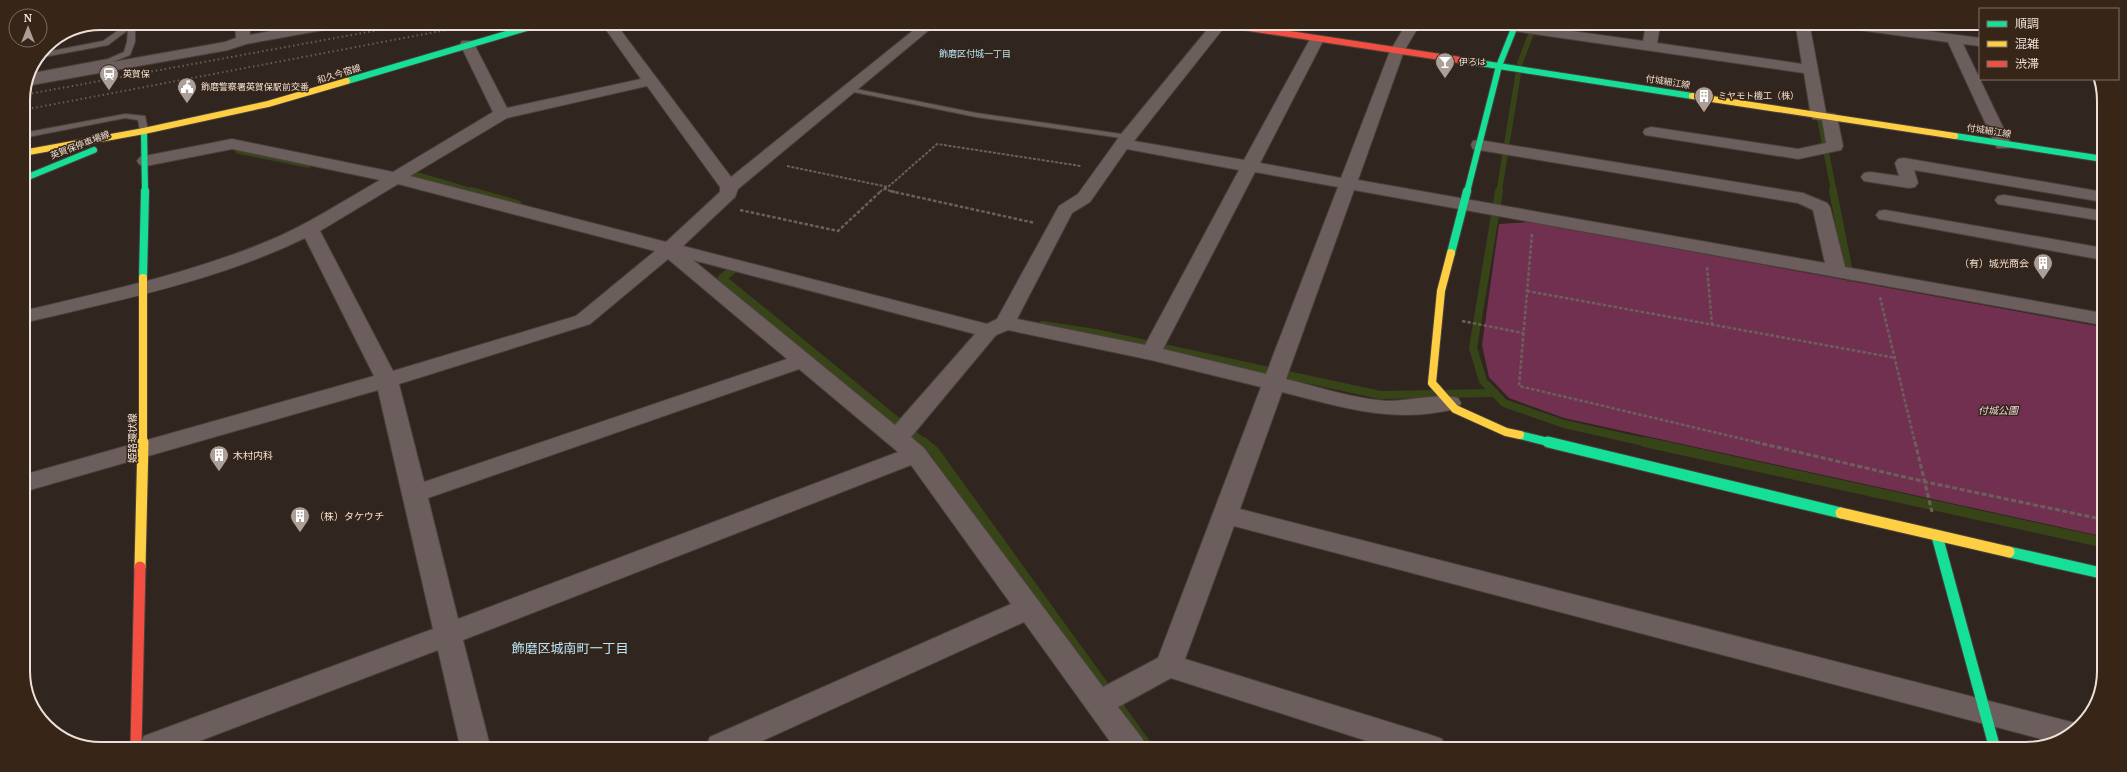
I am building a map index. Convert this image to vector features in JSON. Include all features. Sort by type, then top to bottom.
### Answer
[{"type":"main road","name":"和久今宿線","points":[[30,152],[144,131],[313,93],[467,44],[518,30]]},
{"type":"main road","name":"付城細江線","points":[[1261,30],[2097,158]]},
{"type":"main road","points":[[1512,30],[1499,66],[1465,204],[1441,291],[1432,383],[1455,409],[1506,432],[1937,536],[2097,572]]},
{"type":"main road","name":"姫路環状線","points":[[136,742],[143,450],[142,288],[146,161],[144,131]]},
{"type":"main road","name":"英賀保停車場線","points":[[30,176],[144,131]]},
{"type":"main road","name":"英賀保停車場線","points":[[43,160],[109,137]]},
{"type":"main road","points":[[1937,536],[1993,742]]},
{"type":"street","points":[[242,30],[243,40]]},
{"type":"street","points":[[33,81],[228,46],[243,40],[304,30]]},
{"type":"street","points":[[30,482],[387,380],[583,320],[668,249],[729,193],[729,187],[613,30]]},
{"type":"street","points":[[729,187],[763,161],[922,30]]},
{"type":"street","points":[[163,742],[449,635],[906,446],[997,327],[1065,210],[1084,198],[1126,141],[1215,30]]},
{"type":"street","points":[[1100,703],[1169,666],[1348,183],[1398,51],[1410,30]]},
{"type":"street","points":[[1541,30],[1811,70]]},
{"type":"street","points":[[1649,46],[1652,30]]},
{"type":"street","points":[[1651,132],[1798,154],[1835,146],[1824,116],[1811,70],[1804,30]]},
{"type":"street","points":[[1890,30],[1979,42]]},
{"type":"street","points":[[1953,38],[2003,144]]},
{"type":"street","points":[[1151,352],[1317,39]]},
{"type":"street","points":[[467,44],[502,114]]},
{"type":"street","points":[[30,315],[142,288],[238,260],[280,245],[310,230],[502,114],[651,81]]},
{"type":"street","points":[[1126,141],[1250,166],[2097,318]]},
{"type":"street","points":[[146,161],[232,144],[396,178],[668,249],[997,327],[1151,352],[1366,406],[1388,409],[1416,409],[1450,403]]},
{"type":"street","points":[[1479,145],[1803,198],[1821,207],[1836,271]]},
{"type":"street","points":[[1870,176],[1909,183],[1904,162],[2097,196]]},
{"type":"street","points":[[2004,200],[2097,215]]},
{"type":"street","points":[[1885,215],[2097,253]]},
{"type":"street","points":[[310,230],[387,380],[474,742]]},
{"type":"street","points":[[668,249],[906,446],[1029,608],[1127,742]]},
{"type":"street","points":[[414,494],[802,361]]},
{"type":"street","points":[[1226,515],[2061,732]]},
{"type":"street","points":[[730,742],[1029,608]]},
{"type":"street","points":[[1169,666],[1412,742]]},
{"type":"lane","points":[[48,54],[105,43],[123,30]]},
{"type":"lane","points":[[35,75],[110,61],[127,53],[131,42],[131,30]]},
{"type":"lane","points":[[849,89],[976,115],[1126,141]]},
{"type":"lane","points":[[30,135],[125,116],[142,118],[144,131]]},
{"type":"path","points":[[716,206],[838,231],[883,189],[888,187],[937,144],[1105,170]]},
{"type":"path","points":[[763,161],[888,187]]},
{"type":"path","points":[[883,189],[1056,227]]},
{"type":"path","points":[[1540,234],[1532,233],[1519,386],[1926,482],[2097,519]]},
{"type":"path","points":[[1712,325],[1707,265],[1714,266]]},
{"type":"path","points":[[1527,291],[1896,358]]},
{"type":"path","points":[[1873,295],[1888,298]]},
{"type":"path","points":[[1880,297],[1926,482],[1937,536]]},
{"type":"path","points":[[1438,317],[1524,333]]},
{"type":"green space","name":"付城公園","points":[[1529,222],[2097,326],[2097,535],[1564,418],[1509,398],[1489,377],[1482,345],[1499,224]]},
{"type":"waterway","points":[[1520,63],[1532,30]]},
{"type":"waterway","points":[[1499,192],[1518,75]]},
{"type":"waterway","points":[[1820,120],[1834,192]]},
{"type":"waterway","points":[[238,151],[308,165]]},
{"type":"waterway","points":[[414,174],[475,192]]},
{"type":"waterway","points":[[471,191],[517,204]]},
{"type":"waterway","points":[[1494,393],[1483,381],[1473,348],[1499,191]]},
{"type":"waterway","points":[[1833,191],[1850,278]]},
{"type":"waterway","points":[[740,264],[722,278],[924,443]]},
{"type":"waterway","points":[[1043,325],[1095,333],[1380,395],[1494,393]]},
{"type":"waterway","points":[[1494,393],[1504,403],[1564,424],[1649,443]]},
{"type":"waterway","points":[[923,442],[934,451],[1144,742]]},
{"type":"waterway","points":[[1645,442],[2097,541]]},
{"type":"railway","points":[[31,94],[379,30]]},
{"type":"railway","points":[[30,109],[446,30]]},
{"type":"traffic: fast","points":[[347,81],[520,30]]},
{"type":"traffic: fast","points":[[1451,253],[1499,66],[1513,30]]},
{"type":"traffic: fast","points":[[1460,60],[1692,96]]},
{"type":"traffic: fast","points":[[143,278],[146,161],[144,131]]},
{"type":"traffic: fast","points":[[1955,136],[2097,158]]},
{"type":"traffic: fast","points":[[30,176],[94,150]]},
{"type":"traffic: fast","points":[[1520,435],[1841,513]]},
{"type":"traffic: fast","points":[[1937,536],[1993,742]]},
{"type":"traffic: fast","points":[[2009,552],[2097,572]]},
{"type":"traffic: slow","points":[[30,152],[144,131],[268,104],[347,81]]},
{"type":"traffic: slow","points":[[1692,96],[1955,136]]},
{"type":"traffic: slow","points":[[1451,253],[1441,291],[1432,383],[1455,409],[1506,432],[1520,435]]},
{"type":"traffic: slow","points":[[140,567],[143,450],[143,278]]},
{"type":"traffic: slow","points":[[1841,513],[2009,552]]},
{"type":"traffic: jam","points":[[1263,30],[1460,60]]},
{"type":"traffic: jam","points":[[136,742],[140,567]]},
{"type":"place","name":"伊ろは","points":[[1445,79]]},
{"type":"place","name":"英賀保","points":[[109,91]]},
{"type":"place","name":"飾磨警察署英賀保駅前交番","points":[[187,104]]},
{"type":"place","name":"ミヤモト機工（株）","points":[[1704,113]]},
{"type":"place","name":"（有）城光商会","points":[[2043,280]]},
{"type":"place","name":"木村内科","points":[[219,472]]},
{"type":"place","name":"（株）タケウチ","points":[[300,533]]},
{"type":"district","name":"飾磨区付城一丁目","points":[[975,54]]},
{"type":"district","name":"飾磨区城南町一丁目","points":[[570,648]]}]
